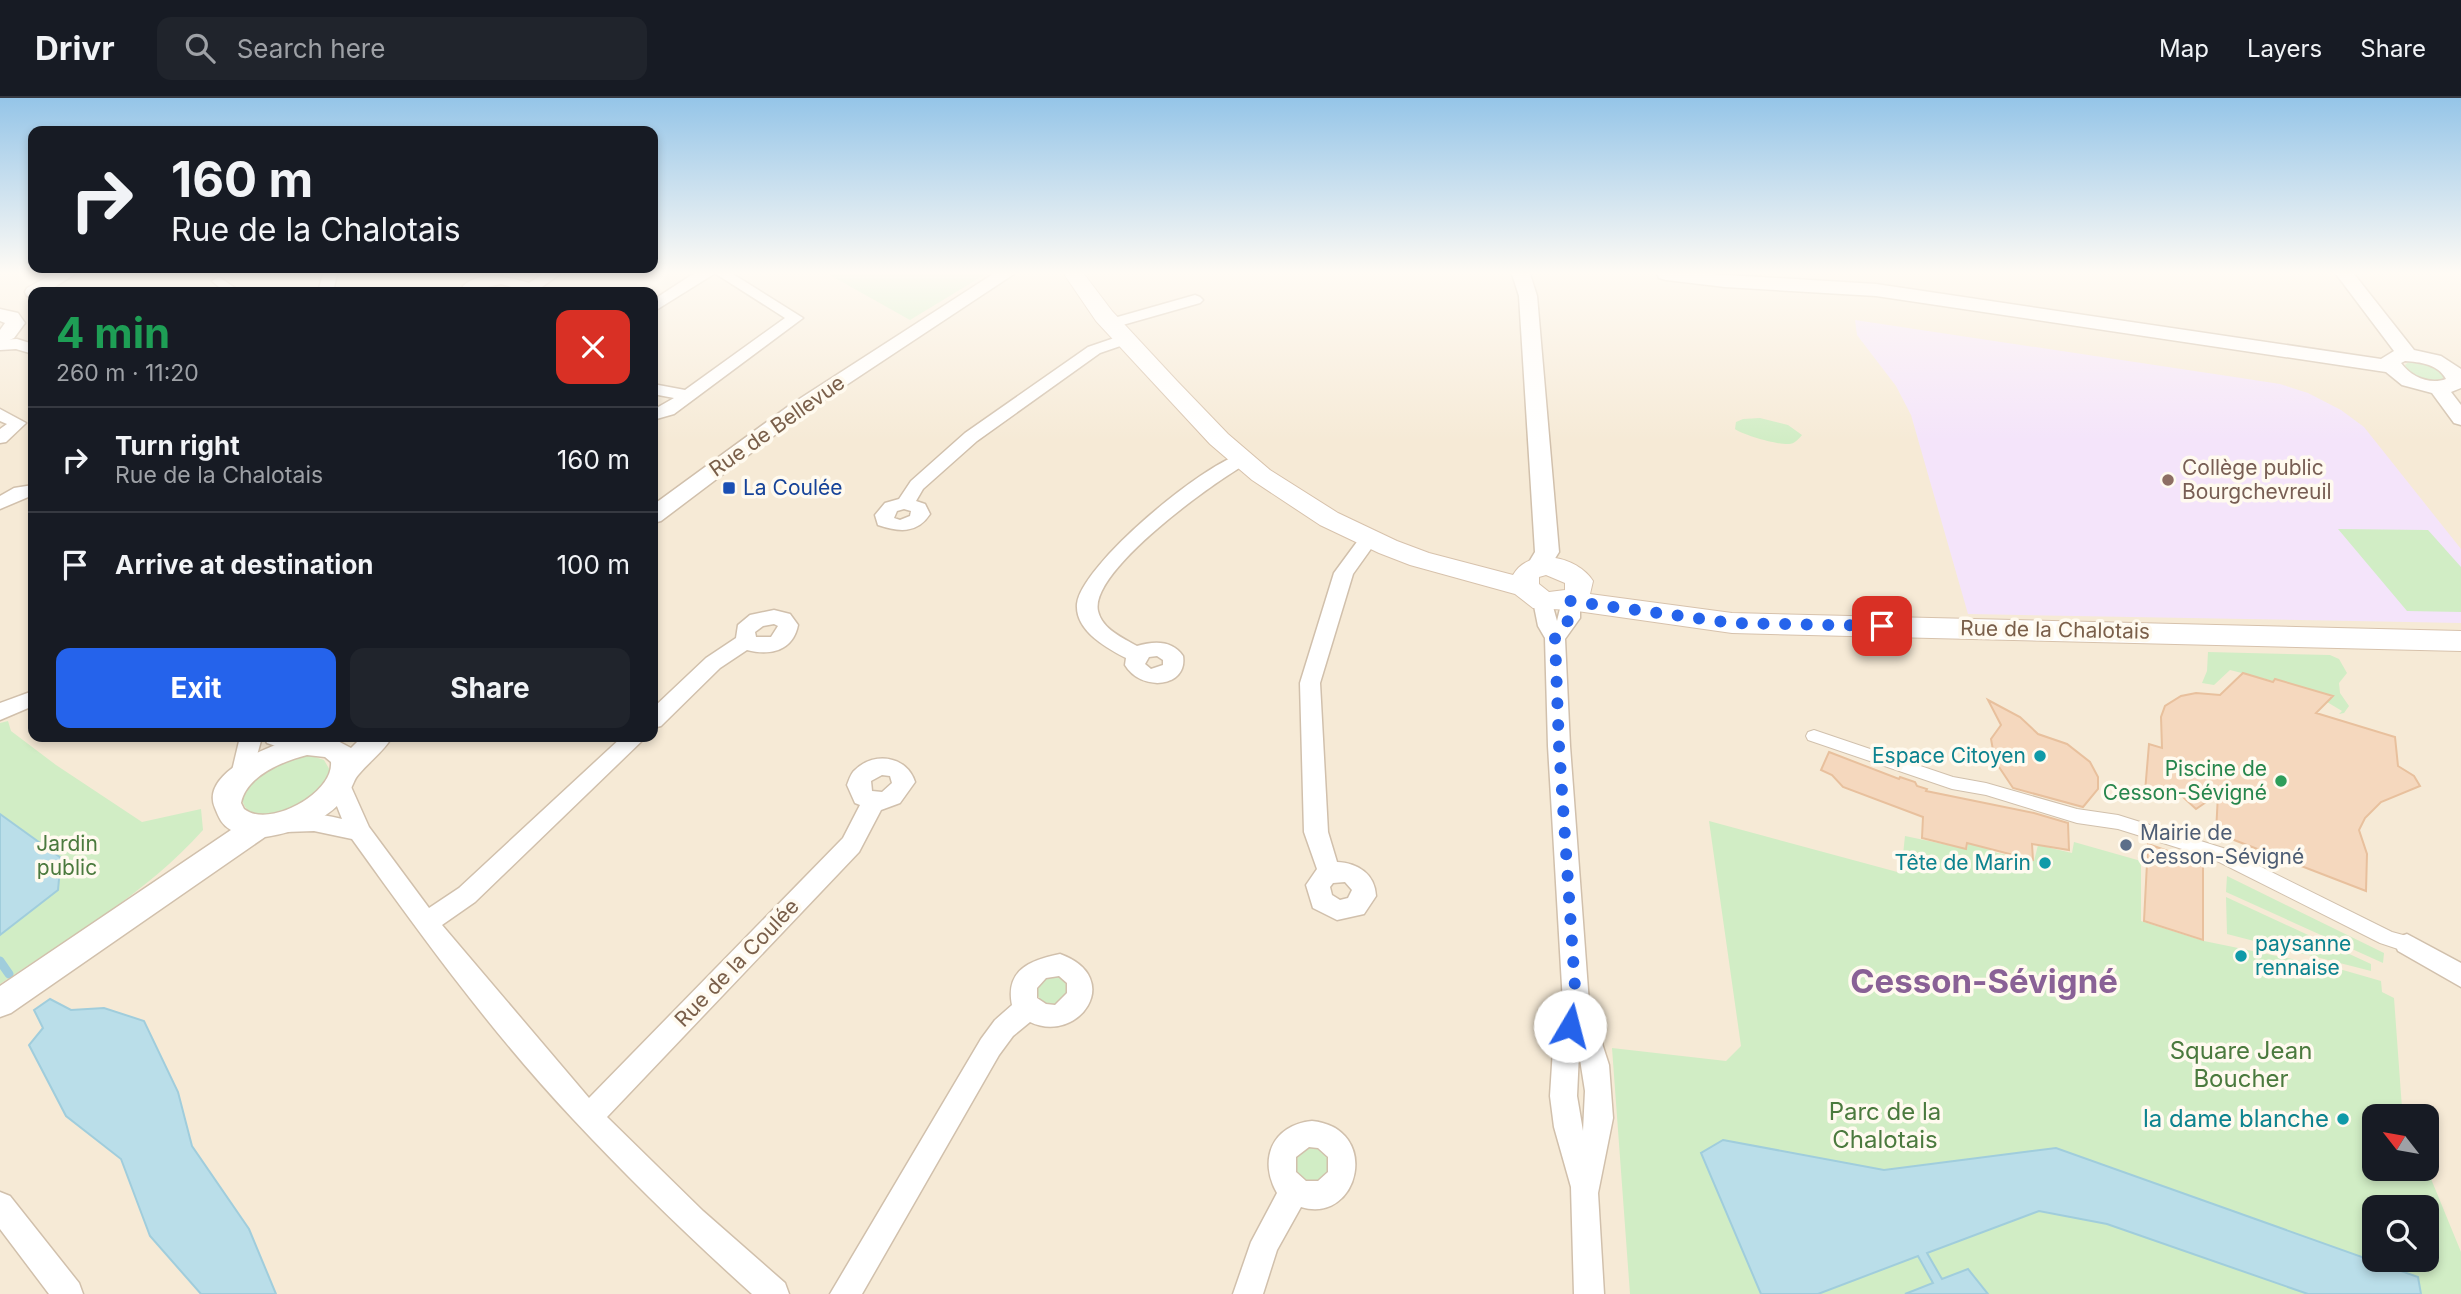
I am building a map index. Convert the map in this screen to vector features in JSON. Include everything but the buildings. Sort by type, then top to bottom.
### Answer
[{"type":"main road","name":"Rue de la Chalotais","points":[[1119,331],[1242,460],[1312,509],[1369,539],[1420,559],[1548,585],[1650,613],[1732,623],[2461,641]]},
{"type":"street","points":[[6,330],[28,345]]},
{"type":"street","points":[[658,413],[668,410],[779,330]]},
{"type":"street","name":"Rue de Bellevue","points":[[658,512],[774,426],[921,330]]},
{"type":"street","points":[[905,503],[916,485],[971,437],[1122,330]]},
{"type":"street","points":[[1531,330],[1548,585],[1570,618],[1555,638],[1576,1003],[1565,1050],[1564,1086],[1568,1126],[1576,1147],[1584,1193],[1588,1294]]},
{"type":"street","points":[[2170,330],[2400,361]]},
{"type":"street","points":[[2380,330],[2400,361],[2404,377],[2438,388],[2461,419]]},
{"type":"street","points":[[658,390],[687,396]]},
{"type":"street","points":[[0,414],[18,423],[0,438]]},
{"type":"street","points":[[1138,655],[1113,641],[1094,625],[1086,607],[1091,588],[1167,510],[1221,469],[1242,460]]},
{"type":"street","points":[[0,503],[28,491]]},
{"type":"street","points":[[1330,873],[1316,832],[1310,683],[1344,573],[1369,539]]},
{"type":"street","points":[[658,715],[713,663],[746,641]]},
{"type":"street","points":[[0,712],[28,700]]},
{"type":"street","points":[[1814,736],[1952,783],[1986,789],[2077,816],[2118,822],[2217,853],[2387,938],[2406,944],[2461,976]]},
{"type":"street","points":[[250,742],[242,775],[229,798],[229,806],[259,822],[314,822],[359,831]]},
{"type":"street","points":[[0,1003],[169,889],[259,822],[318,808],[374,742]]},
{"type":"street","points":[[426,923],[467,895],[630,742]]},
{"type":"street","points":[[242,775],[274,754],[299,743],[331,748],[342,757],[343,778],[359,831],[426,923],[499,1014],[589,1117],[693,1221],[774,1294]]},
{"type":"street","name":"Rue de la Coulée","points":[[589,1117],[851,845],[873,801]]},
{"type":"street","points":[[845,1294],[990,1047],[1004,1028],[1028,1008]]},
{"type":"street","points":[[1248,1294],[1257,1256],[1268,1232],[1296,1190]]},
{"type":"street","points":[[0,1206],[68,1294]]},
{"type":"shaded area","points":[[0,330],[28,330],[28,742],[658,742],[658,330],[2461,330],[2461,1294],[0,1294]]},
{"type":"shaded area","name":"Collège public Bourgchevreuil","points":[[1856,330],[1920,330],[2280,384],[2308,393],[2341,410],[2364,427],[2461,549],[2461,623],[1968,614],[1911,415],[1896,386],[1857,335]]},
{"type":"green space","points":[[2410,361],[2438,367],[2445,378],[2430,380],[2419,377],[2406,368],[2405,365]]},
{"type":"green space","points":[[1760,418],[1788,425],[1802,435],[1793,443],[1784,444],[1753,437],[1735,429],[1736,422]]},
{"type":"green space","points":[[2338,529],[2428,530],[2461,567],[2461,612],[2407,611]]},
{"type":"green space","points":[[2208,652],[2330,655],[2339,659],[2347,673],[2339,683],[2340,693],[2349,706],[2344,713],[2339,714],[2342,711],[2327,702],[2332,696],[2230,670],[2214,685],[2202,683],[2207,671]]},
{"type":"green space","name":"Jardin public","points":[[8,721],[11,731],[56,765],[142,822],[201,809],[203,830],[181,853],[132,894],[0,984],[0,723]]},
{"type":"green space","points":[[309,755],[324,760],[331,772],[317,796],[279,813],[268,815],[249,811],[244,805],[243,795],[246,786],[254,778],[277,764]]},
{"type":"green space","name":"Parc de la Chalotais","points":[[1709,821],[1901,873],[1905,836],[1967,849],[1971,831],[1992,835],[1993,852],[2034,861],[2038,845],[2072,853],[2074,842],[2141,861],[2141,921],[2204,941],[2336,968],[2381,981],[2382,992],[2394,998],[2402,1104],[2362,1104],[2362,1181],[2432,1181],[2438,1195],[2362,1195],[2362,1272],[2439,1272],[2439,1198],[2461,1252],[2461,1294],[1988,1294],[1968,1269],[1905,1294],[1630,1294],[1612,1048],[1726,1061],[1741,1046]]},
{"type":"green space","points":[[2227,876],[2384,953],[2383,963],[2226,892]]},
{"type":"green space","points":[[2226,897],[2371,964],[2371,971],[2227,934]]},
{"type":"green space","points":[[1052,975],[1063,979],[1067,990],[1063,1001],[1052,1005],[1041,1001],[1037,990],[1041,979]]},
{"type":"green space","points":[[1312,1147],[1324,1152],[1329,1164],[1324,1176],[1312,1181],[1300,1176],[1295,1164],[1300,1152]]},
{"type":"water","points":[[0,814],[61,858],[58,890],[0,935]]},
{"type":"water","points":[[50,999],[71,1010],[104,1008],[144,1021],[178,1092],[192,1146],[249,1229],[276,1294],[201,1294],[150,1236],[121,1159],[66,1116],[29,1045],[43,1028],[34,1010]]},
{"type":"water","points":[[1723,1140],[1884,1170],[2056,1148],[2362,1257],[2362,1272],[2404,1272],[2418,1277],[2421,1294],[2308,1294],[2107,1224],[2039,1211],[1927,1253],[1942,1279],[1968,1269],[1988,1294],[1905,1294],[1933,1283],[1918,1256],[1818,1294],[1761,1294],[1701,1153]]},
{"type":"waterway","points":[[0,961],[9,974]]},
{"type":"place","name":"Collège public Bourgchevreuil","points":[[2168,480]]},
{"type":"place","name":"La Coulée","points":[[729,488]]},
{"type":"place","name":"Espace Citoyen","points":[[2040,756]]},
{"type":"place","name":"Piscine de Cesson-Sévigné","points":[[2281,781]]},
{"type":"place","name":"Mairie de Cesson-Sévigné","points":[[2126,845]]},
{"type":"place","name":"Tête de Marin","points":[[2045,863]]},
{"type":"place","name":"paysanne rennaise","points":[[2241,956]]},
{"type":"place","name":"la dame blanche","points":[[2343,1119]]},
{"type":"district","name":"Cesson-Sévigné","points":[[1984,981]]},
{"type":"route","points":[[1570,1026],[1576,1003],[1565,853],[1555,638],[1570,618],[1570,601],[1732,623],[1882,626]]},
{"type":"park label","name":"Square Jean Boucher","points":[[2241,1065]]}]
